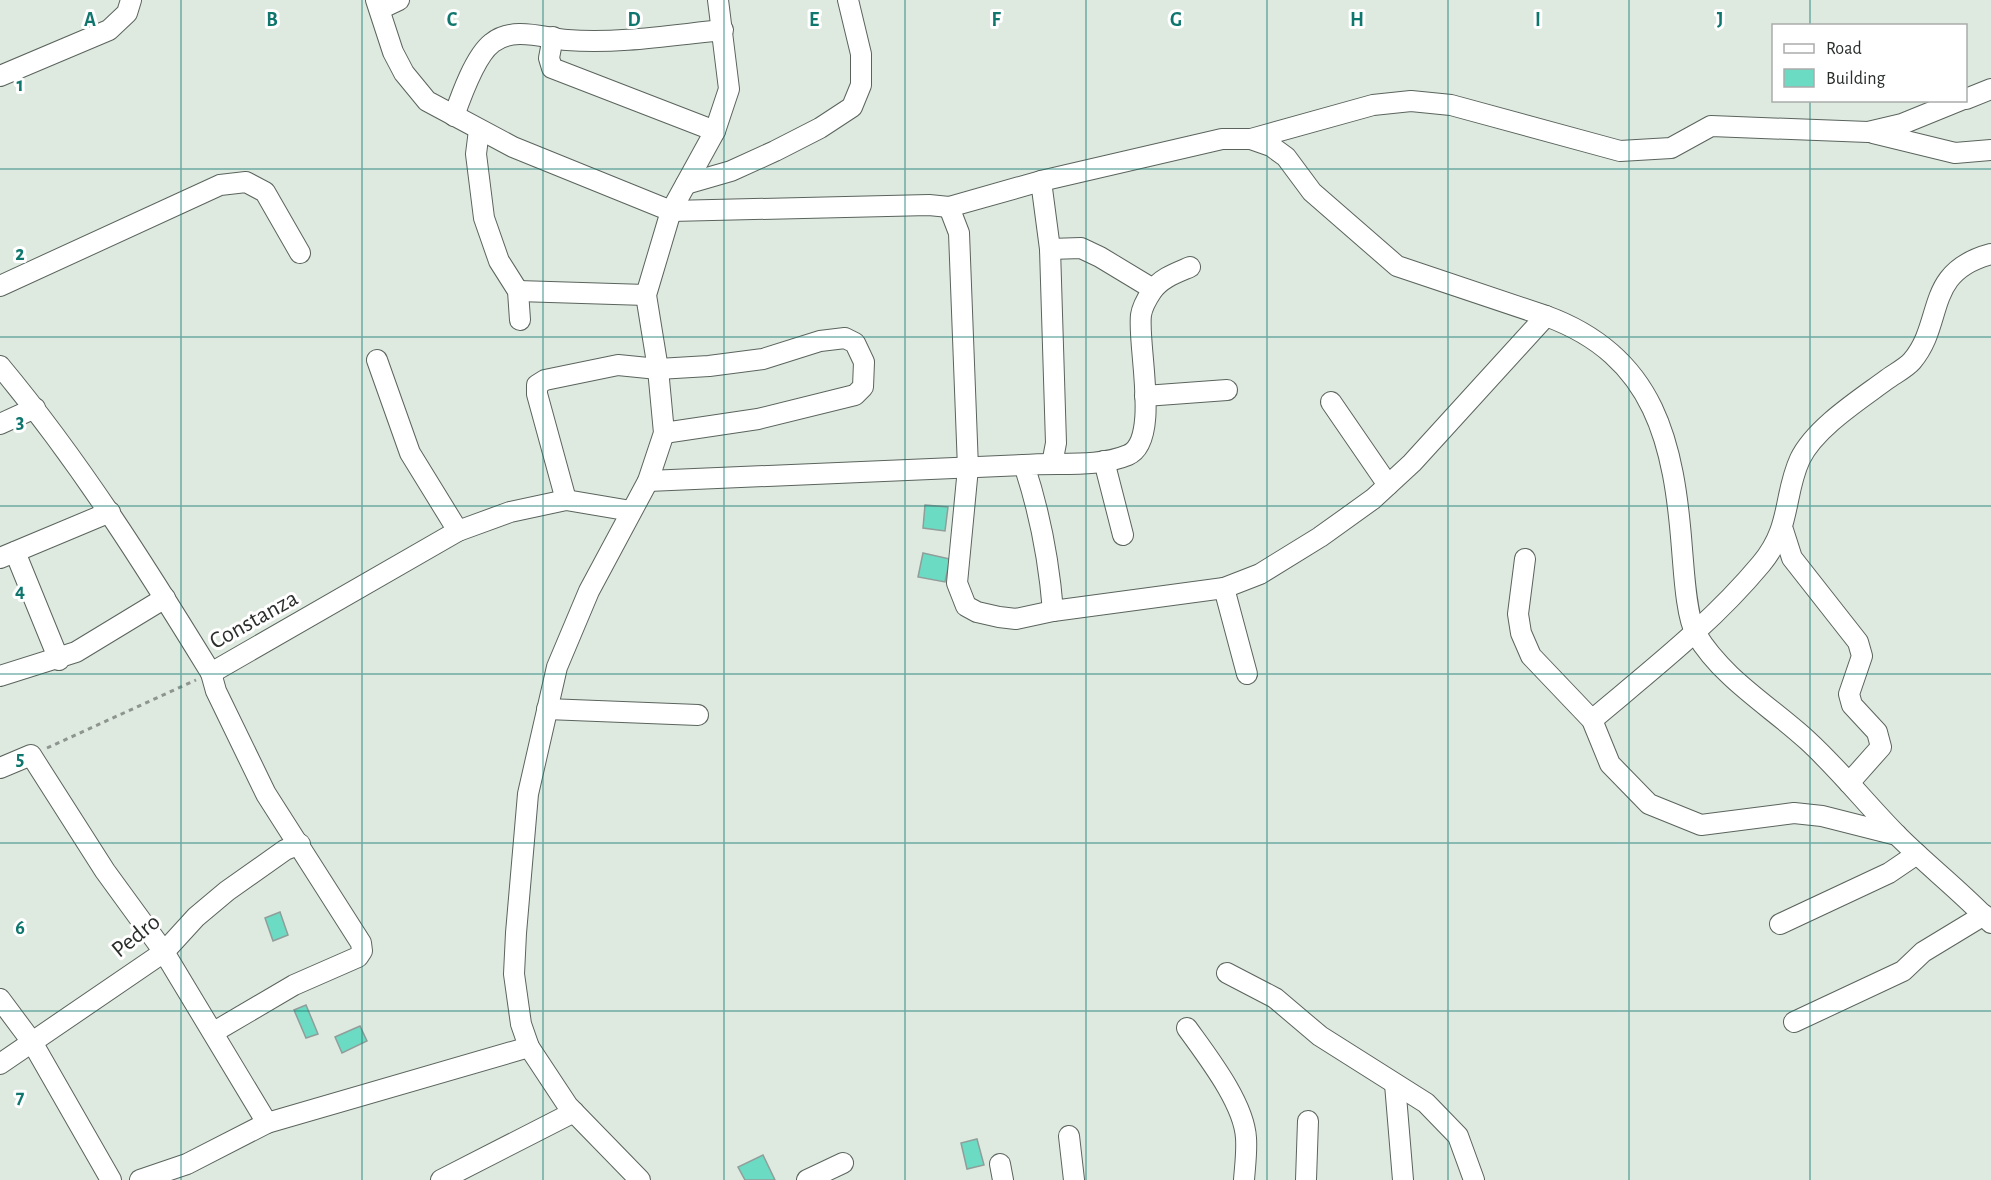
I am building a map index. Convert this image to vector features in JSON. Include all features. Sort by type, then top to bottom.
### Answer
[{"type":"street","points":[[0,76],[109,30],[127,13],[131,0]]},
{"type":"street","points":[[399,0],[378,5],[393,52],[404,73],[427,100],[513,147],[671,211],[929,205],[949,207],[1041,181],[1222,139],[1251,139],[1373,105],[1412,101],[1451,105],[1620,151],[1671,148],[1711,126],[1868,132],[1955,153],[1991,150]]},
{"type":"street","points":[[640,1180],[574,1112],[539,1066],[529,1047],[521,1024],[514,974],[516,933],[528,794],[557,667],[588,591],[648,481],[664,433],[658,369],[646,295],[671,211],[715,131],[729,89],[720,0]]},
{"type":"street","points":[[686,184],[731,171],[775,151],[820,128],[852,108],[861,85],[861,54],[848,0]]},
{"type":"street","points":[[454,116],[462,93],[482,55],[492,43],[507,36],[528,34],[553,38],[633,39],[723,30]]},
{"type":"street","points":[[553,38],[549,62],[557,70],[715,131]]},
{"type":"street","points":[[1967,98],[1991,89]]},
{"type":"street","points":[[1868,132],[1902,124],[1956,102]]},
{"type":"street","points":[[479,130],[476,154],[484,218],[499,261],[518,291],[520,320]]},
{"type":"street","points":[[1251,139],[1271,146],[1286,157],[1312,192],[1396,266],[1575,327],[1612,353],[1639,386],[1660,420],[1670,452],[1681,527],[1685,588],[1695,633],[1726,672],[1807,741],[1897,835],[1987,919],[1923,952],[1903,971],[1794,1022]]},
{"type":"street","points":[[1041,181],[1050,249],[1056,443],[1052,464]]},
{"type":"street","points":[[0,286],[220,185],[246,182],[265,192],[300,253]]},
{"type":"street","points":[[949,207],[959,233],[968,468],[957,583],[966,606],[977,612],[1016,619],[1053,611],[1224,588],[1260,574],[1320,537],[1412,464],[1546,316]]},
{"type":"street","points":[[1050,249],[1081,248],[1100,256],[1153,289]]},
{"type":"street","points":[[1592,720],[1695,633],[1762,563],[1783,530],[1800,459],[1814,438],[1912,361],[1926,335],[1935,303],[1951,278],[1973,259],[1991,254]]},
{"type":"street","points":[[648,481],[1052,464],[1104,461],[1128,455],[1137,449],[1143,439],[1146,396],[1140,346],[1141,313],[1153,289],[1166,278],[1190,267]]},
{"type":"street","points":[[518,291],[646,295]]},
{"type":"street","points":[[566,500],[537,394],[537,385],[545,380],[618,365],[658,369],[709,366],[763,359],[820,341],[844,338],[855,343],[864,362],[863,387],[855,395],[758,419],[664,433]]},
{"type":"street","points":[[377,360],[410,453],[458,531]]},
{"type":"street","name":"Constanza","points":[[0,366],[35,408],[110,512],[211,673],[458,531],[510,512],[566,500],[631,511]]},
{"type":"street","points":[[1146,396],[1227,390]]},
{"type":"street","points":[[1332,402],[1388,485]]},
{"type":"street","points":[[0,424],[35,408]]},
{"type":"street","points":[[1104,461],[1123,535]]},
{"type":"street","points":[[1024,465],[1037,505],[1053,611]]},
{"type":"street","points":[[59,660],[7,555],[110,512]]},
{"type":"street","points":[[1783,530],[1792,558],[1858,642],[1862,656],[1849,694],[1852,705],[1877,732],[1881,747],[1849,783]]},
{"type":"street","points":[[1525,559],[1518,614],[1521,633],[1531,656],[1592,720],[1610,764],[1648,804],[1701,825],[1794,813],[1822,816],[1897,835]]},
{"type":"street","points":[[1224,588],[1247,674]]},
{"type":"street","points":[[0,676],[59,660],[76,652],[165,598]]},
{"type":"street","points":[[211,673],[216,691],[266,794],[361,943],[362,951],[358,957],[294,985],[214,1032]]},
{"type":"street","points":[[548,709],[698,715]]},
{"type":"street","points":[[2,764],[31,755],[105,871],[164,952],[267,1123]]},
{"type":"street","name":"Pedro","points":[[0,1064],[164,952],[196,917],[227,891],[285,850],[300,844]]},
{"type":"street","points":[[1780,924],[1889,873],[1917,854]]},
{"type":"street","points":[[1227,973],[1275,998],[1320,1035],[1426,1103],[1458,1136],[1474,1180]]},
{"type":"street","points":[[0,999],[32,1042],[111,1180]]},
{"type":"street","points":[[1187,1028],[1216,1068],[1233,1100],[1246,1136],[1244,1180]]},
{"type":"street","points":[[140,1180],[187,1164],[267,1123],[529,1047]]},
{"type":"street","points":[[1395,1084],[1403,1180]]},
{"type":"street","points":[[441,1180],[574,1112]]},
{"type":"street","points":[[1306,1180],[1308,1121]]},
{"type":"street","points":[[1069,1136],[1074,1180]]},
{"type":"street","points":[[807,1180],[843,1163]]},
{"type":"path","points":[[31,755],[211,673]]},
{"type":"building","points":[[925,505],[948,507],[945,531],[923,528]]},
{"type":"building","points":[[923,553],[950,559],[945,582],[918,577]]},
{"type":"building","points":[[280,912],[288,935],[273,941],[265,918]]},
{"type":"building","points":[[306,1005],[318,1034],[306,1038],[294,1010]]},
{"type":"building","points":[[360,1026],[367,1041],[342,1053],[335,1037]]},
{"type":"building","points":[[977,1139],[984,1165],[967,1169],[961,1143]]},
{"type":"building","points":[[763,1155],[775,1180],[745,1180],[738,1167]]}]
